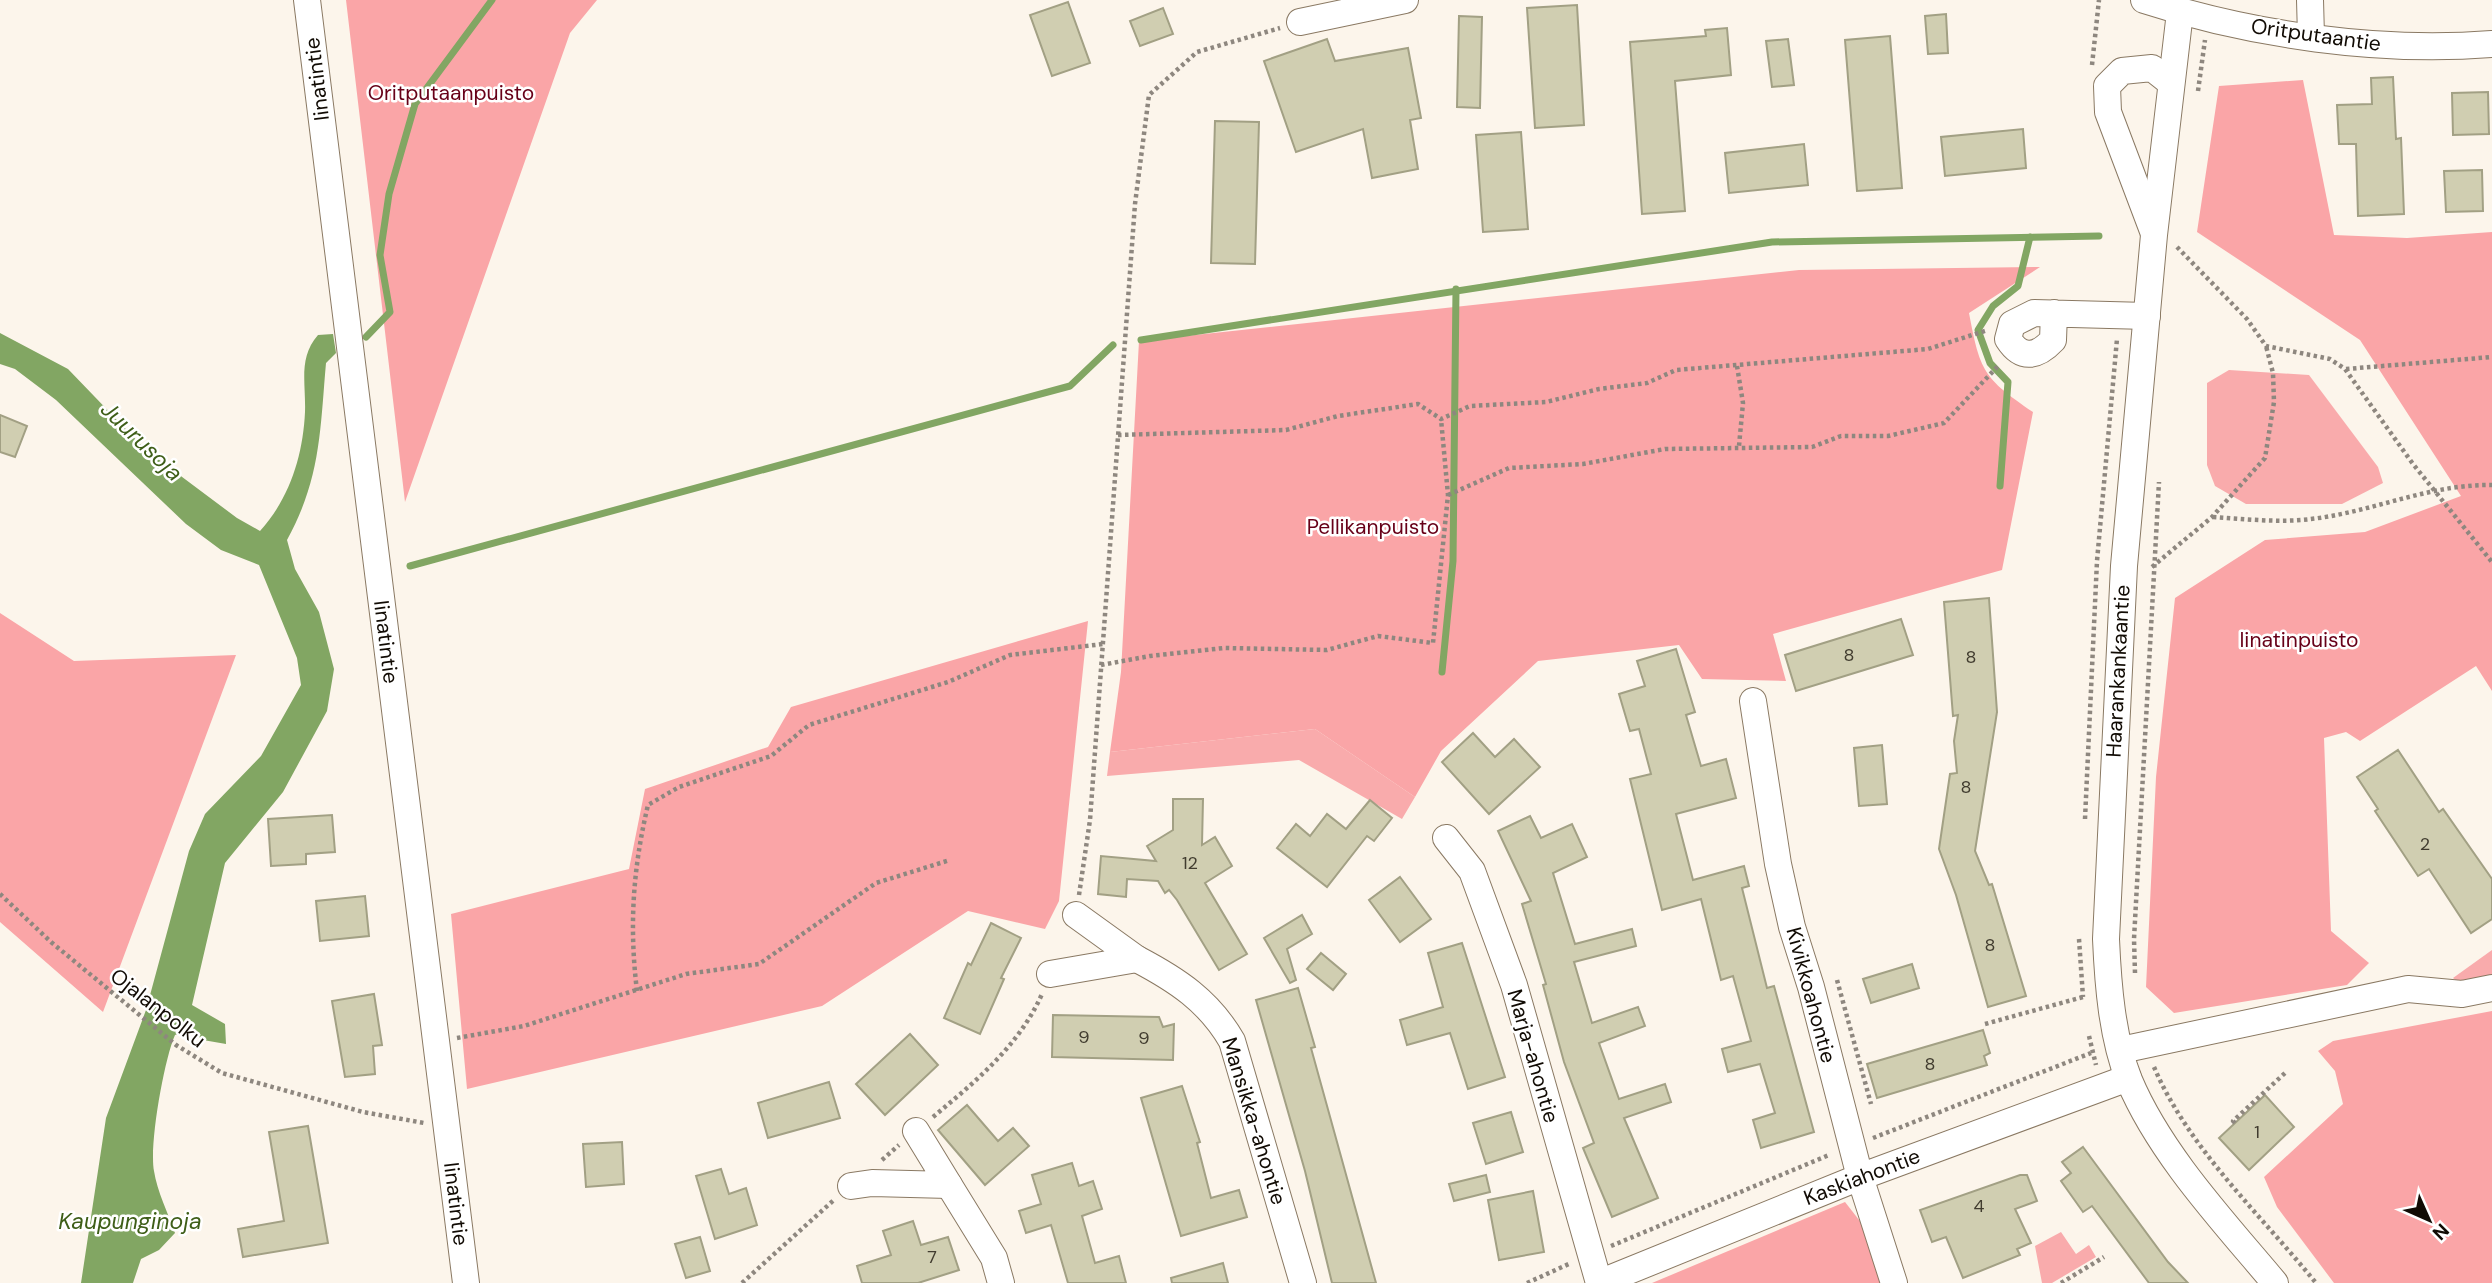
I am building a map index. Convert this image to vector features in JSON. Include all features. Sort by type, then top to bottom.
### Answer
[{"type":"street","name":"Iinatintie","points":[[307,0],[466,1283]]},
{"type":"street","points":[[1300,22],[1405,0]]},
{"type":"street","name":"Oritputaantie","points":[[2144,0],[2208,19],[2311,36],[2390,45],[2492,44]]},
{"type":"street","points":[[2310,0],[2311,36]]},
{"type":"street","name":"Haarankankaantie","points":[[2180,12],[2171,83],[2170,239],[2147,316],[2123,566],[2106,939],[2108,981],[2128,1078],[2155,1130],[2274,1283]]},
{"type":"street","points":[[2170,239],[2108,112],[2107,86],[2122,71],[2152,68],[2171,83]]},
{"type":"street","points":[[2054,313],[2147,316]]},
{"type":"street","name":"Kivikkoahontie","points":[[1753,701],[1778,864],[1860,1177],[1894,1283]]},
{"type":"street","name":"Marja-ahontie","points":[[1446,838],[1472,871],[1514,985],[1599,1283]]},
{"type":"street","name":"Mansikka-ahontie","points":[[1076,915],[1137,959],[1190,989],[1220,1019],[1232,1041],[1303,1283]]},
{"type":"street","points":[[1050,974],[1137,959]]},
{"type":"street","points":[[2121,1050],[2408,989],[2462,994],[2492,988]]},
{"type":"street","name":"Kaskiahontie","points":[[1599,1283],[1860,1177],[2128,1078]]},
{"type":"street","points":[[916,1131],[994,1258],[1001,1283]]},
{"type":"street","points":[[851,1186],[872,1183],[948,1185]]},
{"type":"path","points":[[2197,99],[2208,19]]},
{"type":"path","points":[[1076,915],[1090,820],[1135,204],[1149,95],[1197,52],[1300,22]]},
{"type":"path","points":[[2170,239],[2176,261]]},
{"type":"path","points":[[2123,566],[2152,567],[2212,517],[2265,458],[2274,402],[2273,373],[2266,346],[2246,319],[2170,239]]},
{"type":"path","points":[[1441,419],[1470,406],[1546,402],[1599,389],[1647,383],[1676,370],[1928,349],[1984,331]]},
{"type":"path","points":[[2266,346],[2330,359],[2345,369],[2492,562]]},
{"type":"path","points":[[2345,369],[2492,357]]},
{"type":"path","points":[[1449,494],[1509,468],[1583,464],[1665,449],[1811,447],[1841,436],[1888,436],[1944,423],[1998,365]]},
{"type":"path","points":[[1737,366],[1743,403],[1739,446]]},
{"type":"path","points":[[1118,435],[1286,429],[1338,416],[1418,404],[1441,419]]},
{"type":"path","points":[[1101,665],[1150,656],[1224,648],[1327,650],[1378,636],[1433,643],[1449,494],[1441,419]]},
{"type":"path","points":[[2135,977],[2134,939],[2152,567],[2160,469]]},
{"type":"path","points":[[2212,517],[2310,520],[2366,509],[2434,489],[2492,485]]},
{"type":"path","points":[[637,992],[631,944],[632,891],[648,804],[679,787],[771,756],[809,725],[948,682],[1010,655],[1103,644]]},
{"type":"path","points":[[436,1042],[524,1026],[637,992],[685,974],[759,964],[876,883],[950,860]]},
{"type":"path","name":"Ojalanpolku","points":[[0,894],[51,942],[176,1045],[222,1073],[363,1112],[413,1123],[446,1123]]},
{"type":"path","points":[[742,1283],[851,1186],[988,1072],[1032,1015],[1050,974]]},
{"type":"path","points":[[1837,980],[1871,1104]]},
{"type":"path","points":[[1985,1024],[2083,997]]},
{"type":"path","points":[[1527,1283],[1852,1146],[2091,1052]]},
{"type":"path","points":[[2151,1061],[2164,1091],[2196,1140],[2316,1283]]},
{"type":"path","points":[[2235,1124],[2233,1121],[2285,1073]]},
{"type":"path","points":[[2061,1283],[2104,1257]]},
{"type":"shaded area","points":[[2229,370],[2309,375],[2378,467],[2383,483],[2342,504],[2246,504],[2215,486],[2207,465],[2207,383]]},
{"type":"shaded area","points":[[1315,729],[1415,797],[1402,819],[1299,760],[1107,776],[1110,752]]},
{"type":"shaded area","points":[[2492,950],[2492,984],[2463,987],[2453,978]]},
{"type":"shaded area","points":[[2061,1232],[2076,1254],[2089,1245],[2096,1257],[2052,1283],[2042,1283],[2035,1246]]},
{"type":"green space","name":"Oritputaanpuisto","points":[[346,0],[597,0],[570,33],[405,502]]},
{"type":"green space","name":"Iinatinpuisto","points":[[2303,80],[2334,235],[2407,238],[2492,232],[2492,691],[2476,666],[2360,741],[2346,732],[2324,738],[2331,931],[2369,963],[2347,985],[2174,1013],[2146,987],[2156,777],[2175,598],[2265,540],[2365,532],[2461,496],[2360,340],[2197,232],[2219,86]]},
{"type":"green space","name":"Pellikanpuisto","points":[[2040,267],[1969,313],[1986,372],[2003,390],[2033,412],[2002,570],[1773,634],[1786,681],[1702,679],[1679,645],[1538,661],[1441,751],[1415,797],[1315,729],[1110,752],[1121,672],[1139,341],[1799,270]]},
{"type":"green space","points":[[0,613],[74,661],[236,655],[103,1012],[0,922]]},
{"type":"green space","points":[[1088,621],[1059,901],[1045,929],[968,911],[822,1006],[467,1089],[451,914],[629,869],[645,789],[768,747],[791,707]]},
{"type":"green space","points":[[2492,1011],[2492,1283],[2334,1283],[2277,1207],[2264,1177],[2343,1104],[2335,1071],[2318,1051],[2333,1041]]},
{"type":"green space","points":[[1845,1202],[1863,1225],[1880,1283],[1652,1283]]},
{"type":"water","name":"Kaupunginoja","points":[[0,333],[68,369],[146,450],[237,518],[260,531],[279,505],[298,460],[304,428],[304,371],[308,353],[318,335],[333,334],[336,353],[326,363],[313,474],[307,496],[287,540],[295,569],[319,612],[334,669],[327,711],[283,792],[225,863],[192,1005],[225,1024],[226,1044],[203,1040],[190,1030],[175,1035],[158,1103],[153,1159],[158,1186],[175,1233],[159,1250],[141,1259],[133,1283],[81,1283],[106,1118],[146,1010],[189,851],[205,814],[261,756],[301,685],[297,658],[259,565],[221,550],[186,524],[56,400],[15,369],[0,364]]},
{"type":"building","points":[[1068,2],[1090,63],[1052,76],[1030,15]]},
{"type":"building","points":[[1577,5],[1584,125],[1535,128],[1527,8]]},
{"type":"building","points":[[1163,8],[1173,34],[1140,46],[1130,21]]},
{"type":"building","points":[[1946,14],[1948,53],[1928,54],[1925,16]]},
{"type":"building","points":[[1459,16],[1482,17],[1480,108],[1457,107]]},
{"type":"building","points":[[1727,28],[1731,75],[1675,81],[1685,211],[1642,214],[1630,42],[1706,36],[1705,30]]},
{"type":"building","points":[[1890,36],[1902,188],[1857,191],[1845,40]]},
{"type":"building","points":[[1327,39],[1335,61],[1408,48],[1421,118],[1410,120],[1418,169],[1372,178],[1363,129],[1296,152],[1264,61]]},
{"type":"building","points":[[1788,39],[1794,85],[1772,87],[1766,41]]},
{"type":"building","points":[[2393,77],[2396,139],[2401,138],[2404,214],[2358,216],[2356,144],[2339,144],[2337,105],[2372,104],[2371,78]]},
{"type":"building","points":[[2488,92],[2489,134],[2453,135],[2452,93]]},
{"type":"building","points":[[1215,121],[1259,122],[1255,264],[1211,263]]},
{"type":"building","points":[[2023,129],[2026,168],[1945,176],[1941,137]]},
{"type":"building","points":[[1521,132],[1528,229],[1483,232],[1476,135]]},
{"type":"building","points":[[1804,144],[1808,185],[1729,193],[1725,153]]},
{"type":"building","points":[[2482,170],[2483,211],[2446,212],[2444,171]]},
{"type":"building","points":[[0,415],[27,426],[15,457],[0,452]]},
{"type":"building","points":[[1989,598],[1997,712],[1975,851],[1989,885],[1992,884],[2026,996],[1988,1007],[1956,895],[1939,849],[1950,774],[1957,773],[1954,741],[1958,715],[1953,716],[1944,602]]},
{"type":"building","points":[[1901,619],[1913,655],[1796,691],[1785,655]]},
{"type":"building","points":[[1676,649],[1695,712],[1686,715],[1701,766],[1726,759],[1736,798],[1676,814],[1693,880],[1744,866],[1749,886],[1742,888],[1767,988],[1774,986],[1814,1132],[1761,1148],[1753,1120],[1775,1113],[1760,1064],[1728,1072],[1722,1049],[1751,1041],[1733,976],[1721,980],[1701,899],[1662,910],[1630,779],[1651,774],[1639,729],[1630,731],[1619,694],[1645,686],[1637,661]]},
{"type":"building","points":[[1473,733],[1495,757],[1514,739],[1540,767],[1489,814],[1442,762]]},
{"type":"building","points":[[1882,745],[1887,804],[1859,806],[1854,748]]},
{"type":"building","points":[[2398,750],[2439,812],[2443,809],[2492,879],[2492,919],[2471,933],[2429,869],[2418,876],[2375,811],[2378,809],[2357,777]]},
{"type":"building","points":[[1173,799],[1203,799],[1202,845],[1215,837],[1232,866],[1205,883],[1247,954],[1219,970],[1177,900],[1169,890],[1165,893],[1158,881],[1127,879],[1126,897],[1098,894],[1101,856],[1156,861],[1147,846],[1173,830]]},
{"type":"building","points":[[1370,800],[1392,818],[1374,841],[1367,836],[1327,887],[1277,848],[1296,824],[1310,836],[1327,814],[1346,829]]},
{"type":"building","points":[[332,815],[335,852],[306,854],[306,864],[271,866],[268,819]]},
{"type":"building","points":[[1530,816],[1541,838],[1572,824],[1587,857],[1553,873],[1575,944],[1632,929],[1636,946],[1574,962],[1592,1023],[1638,1007],[1645,1026],[1599,1043],[1619,1099],[1665,1084],[1671,1102],[1624,1118],[1658,1198],[1612,1217],[1583,1148],[1594,1143],[1564,1062],[1543,985],[1546,984],[1522,904],[1531,901],[1498,831]]},
{"type":"building","points":[[1400,877],[1431,919],[1400,942],[1369,900]]},
{"type":"building","points":[[365,896],[369,936],[320,941],[316,901]]},
{"type":"building","points":[[1302,915],[1312,934],[1287,949],[1296,980],[1290,983],[1264,938]]},
{"type":"building","points":[[991,923],[1021,938],[1001,978],[1004,979],[980,1034],[944,1018],[968,963],[971,965]]},
{"type":"building","points":[[1462,943],[1505,1077],[1468,1089],[1450,1033],[1407,1045],[1400,1020],[1443,1007],[1428,953]]},
{"type":"building","points":[[1321,953],[1346,974],[1333,990],[1307,969]]},
{"type":"building","points":[[1912,964],[1919,988],[1871,1003],[1863,979]]},
{"type":"building","points":[[1298,988],[1315,1047],[1311,1048],[1376,1283],[1332,1283],[1305,1171],[1256,1000]]},
{"type":"building","points":[[374,994],[382,1045],[373,1046],[375,1074],[345,1077],[332,1001]]},
{"type":"building","points":[[1053,1015],[1159,1017],[1163,1027],[1174,1024],[1173,1060],[1052,1057]]},
{"type":"building","points":[[1983,1030],[1990,1053],[1984,1056],[1987,1065],[1877,1098],[1867,1064]]},
{"type":"building","points":[[910,1034],[938,1065],[885,1115],[856,1084]]},
{"type":"building","points":[[829,1082],[840,1118],[768,1138],[758,1103]]},
{"type":"building","points":[[1182,1086],[1200,1142],[1197,1143],[1211,1198],[1239,1190],[1247,1217],[1181,1236],[1141,1098]]},
{"type":"building","points":[[2265,1095],[2294,1127],[2249,1170],[2219,1138]]},
{"type":"building","points":[[967,1105],[998,1141],[1013,1128],[1029,1146],[985,1185],[938,1130]]},
{"type":"building","points":[[1511,1112],[1523,1152],[1486,1164],[1473,1123]]},
{"type":"building","points":[[308,1126],[328,1243],[243,1257],[238,1229],[284,1221],[269,1132]]},
{"type":"building","points":[[622,1142],[624,1184],[586,1187],[583,1144]]},
{"type":"building","points":[[2083,1147],[2168,1262],[2188,1283],[2149,1283],[2092,1206],[2083,1212],[2061,1181],[2071,1173],[2062,1162]]},
{"type":"building","points":[[1072,1163],[1079,1186],[1093,1181],[1102,1209],[1082,1216],[1095,1263],[1119,1256],[1126,1283],[1068,1283],[1051,1225],[1026,1233],[1019,1211],[1041,1204],[1032,1175]]},
{"type":"building","points":[[721,1169],[729,1194],[746,1188],[757,1225],[715,1239],[696,1176]]},
{"type":"building","points":[[1486,1175],[1490,1192],[1454,1201],[1449,1184]]},
{"type":"building","points":[[2020,1175],[2027,1175],[2037,1201],[2015,1209],[2031,1243],[2017,1249],[2020,1255],[1963,1278],[1946,1237],[1932,1242],[1920,1210]]},
{"type":"building","points":[[1533,1191],[1544,1252],[1499,1260],[1488,1200]]},
{"type":"building","points":[[913,1221],[921,1245],[948,1237],[959,1270],[918,1283],[862,1283],[857,1266],[891,1255],[883,1231]]},
{"type":"building","points":[[700,1237],[710,1271],[686,1278],[675,1244]]},
{"type":"building","points":[[1223,1263],[1228,1283],[1172,1283],[1171,1278]]},
{"type":"waterway","name":"Kaupunginoja","points":[[366,337],[390,312],[380,255],[389,194],[415,104],[492,0]]},
{"type":"waterway","points":[[1141,340],[1772,242],[2099,236]]},
{"type":"waterway","points":[[2000,486],[2008,382],[1990,363],[1978,330],[1993,306],[2018,286],[2030,237]]},
{"type":"waterway","points":[[1442,672],[1453,561],[1456,289]]},
{"type":"waterway","points":[[410,566],[1070,386],[1113,345]]},
{"type":"water label","name":"Juurusoja","points":[[142,441]]}]
